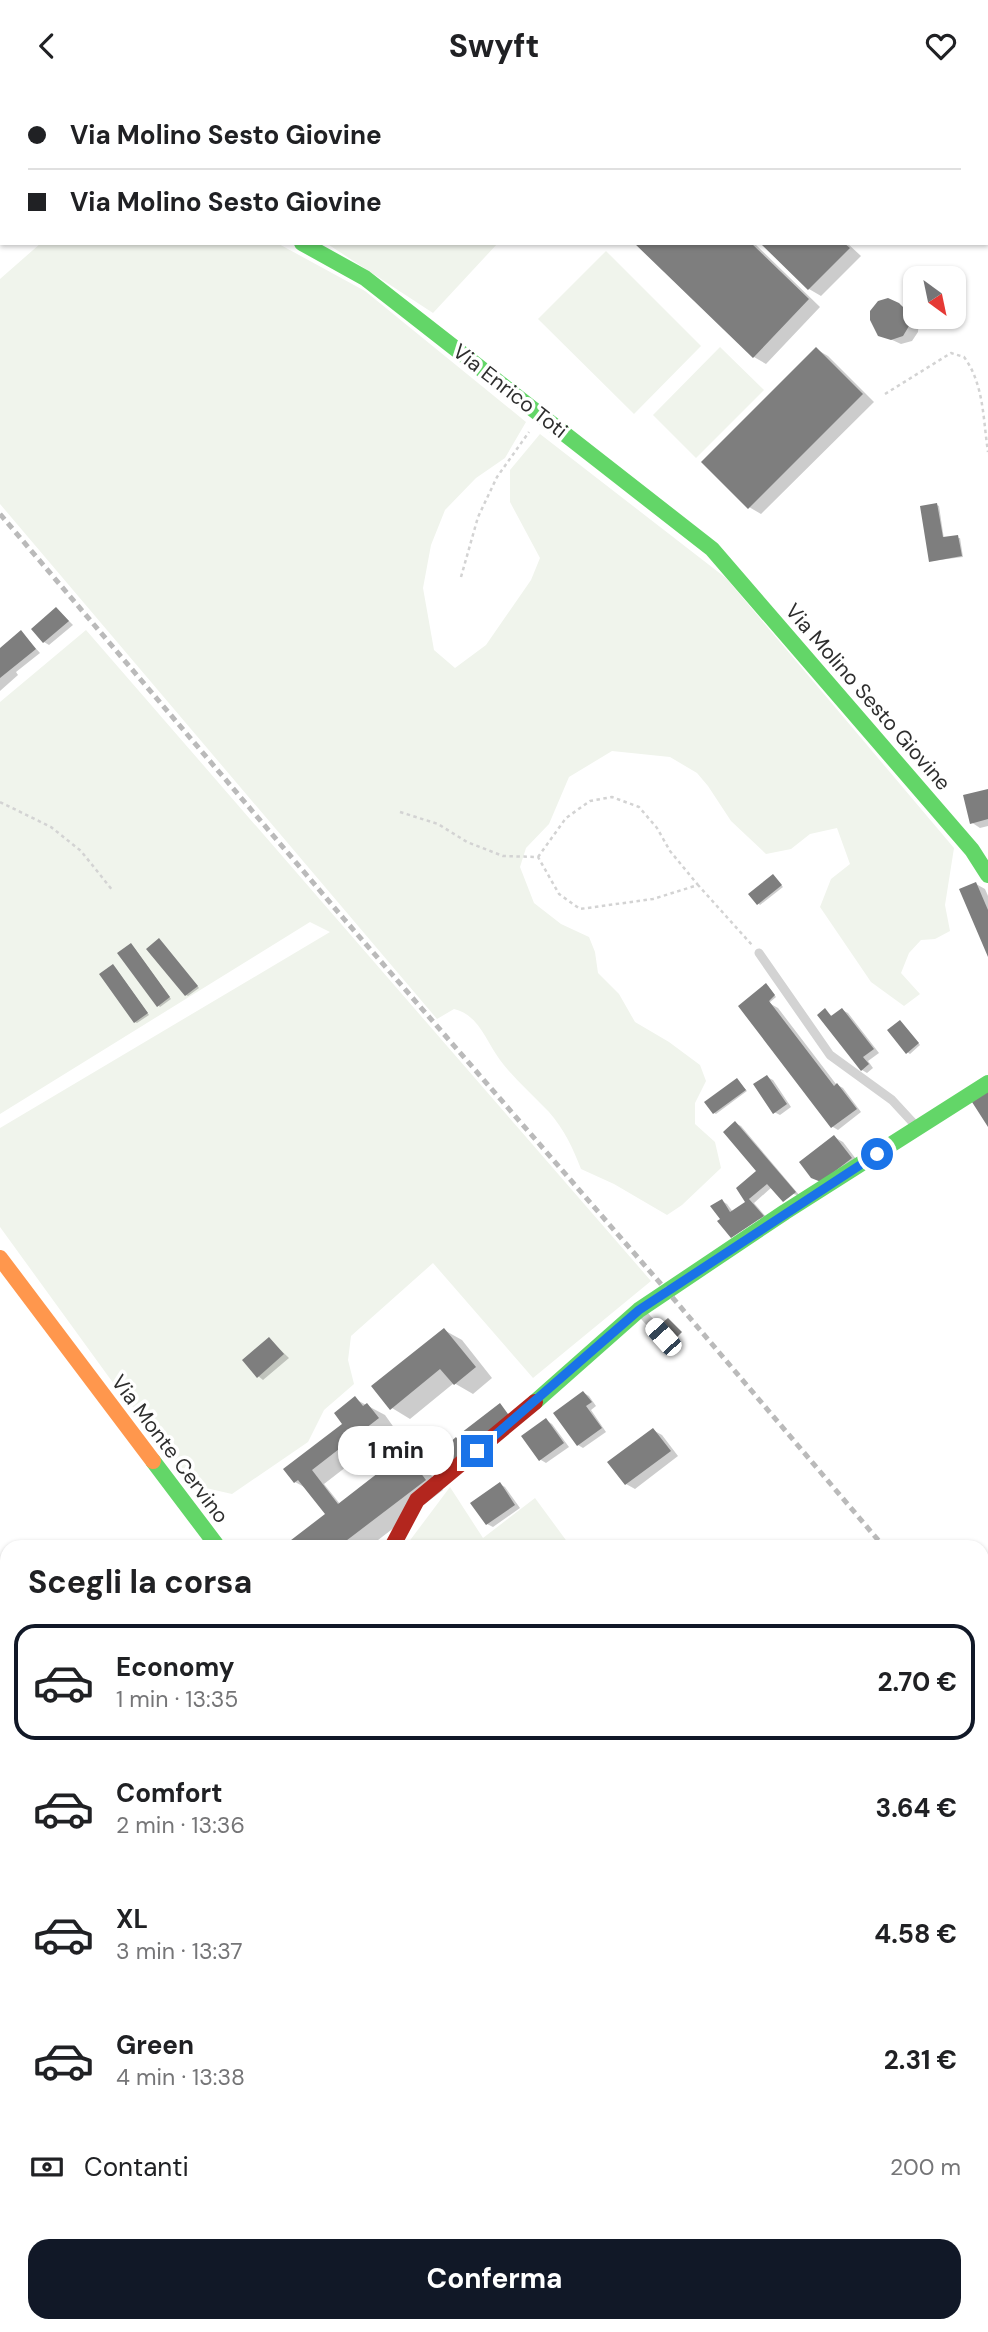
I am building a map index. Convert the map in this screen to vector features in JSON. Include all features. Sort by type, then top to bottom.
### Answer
[{"type":"street","name":"Via Enrico Toti","points":[[306,245],[365,278],[712,549]]},
{"type":"street","name":"Via Molino Sesto Giovine","points":[[712,549],[972,850],[988,874]]},
{"type":"street","points":[[396,1540],[417,1500],[517,1418],[639,1310],[988,1083]]},
{"type":"street","name":"Via Monte Cervino","points":[[0,1258],[213,1540]]},
{"type":"lane","points":[[759,953],[830,1055],[892,1100],[917,1128]]},
{"type":"lane","points":[[639,1310],[663,1337]]},
{"type":"path","points":[[885,394],[951,353],[964,356],[973,369],[982,401],[988,452]]},
{"type":"path","points":[[461,577],[478,517],[498,477],[542,415]]},
{"type":"path","points":[[538,857],[566,818],[590,801],[612,797],[639,807],[657,828],[670,851],[759,953]]},
{"type":"path","points":[[0,802],[51,827],[81,851],[113,891]]},
{"type":"path","points":[[400,812],[438,824],[467,842],[503,856],[538,857]]},
{"type":"path","points":[[538,857],[559,894],[580,909],[653,899],[698,885]]},
{"type":"shaded area","points":[[39,245],[281,245],[365,291],[526,422],[505,458],[476,478],[445,510],[431,545],[423,588],[434,650],[455,668],[486,645],[531,580],[540,558],[510,502],[510,470],[540,434],[726,578],[954,848],[945,905],[950,931],[935,939],[921,940],[909,953],[901,973],[920,994],[904,1006],[871,982],[820,907],[831,879],[850,864],[837,828],[810,834],[791,849],[766,854],[731,821],[697,773],[670,757],[612,751],[569,777],[549,824],[526,848],[520,867],[534,903],[561,924],[589,937],[595,952],[598,973],[619,994],[635,1022],[700,1065],[706,1081],[695,1103],[695,1124],[715,1142],[721,1168],[682,1205],[667,1215],[614,1184],[581,1169],[568,1139],[554,1118],[505,1067],[476,1023],[463,1012],[454,1009],[437,1019],[0,504],[0,279]]},
{"type":"shaded area","points":[[329,245],[496,245],[433,313]]},
{"type":"shaded area","points":[[606,251],[701,346],[634,414],[538,319]]},
{"type":"shaded area","points":[[720,347],[764,390],[696,458],[653,415]]},
{"type":"shaded area","points":[[86,630],[651,1281],[533,1378],[433,1263],[351,1336],[348,1360],[354,1384],[324,1410],[308,1442],[232,1494],[197,1486],[111,1380],[0,1227],[0,1128],[330,932],[310,922],[0,1114],[0,702]]},
{"type":"shaded area","points":[[450,1487],[483,1538],[535,1498],[566,1540],[410,1540]]},
{"type":"building","points":[[636,245],[753,245],[809,299],[753,358]]},
{"type":"building","points":[[762,245],[846,245],[850,248],[808,290]]},
{"type":"building","points":[[888,298],[903,307],[903,329],[907,329],[903,336],[891,340],[878,336],[870,320],[870,311],[878,301]]},
{"type":"building","points":[[816,347],[863,394],[748,509],[701,462]]},
{"type":"building","points":[[937,503],[943,537],[958,535],[962,556],[929,562],[920,506]]},
{"type":"building","points":[[56,607],[69,621],[43,643],[31,629]]},
{"type":"building","points":[[21,630],[36,649],[0,678],[0,648]]},
{"type":"building","points":[[988,789],[988,819],[970,824],[963,795]]},
{"type":"building","points":[[773,874],[782,885],[757,905],[748,894]]},
{"type":"building","points":[[976,882],[988,910],[988,957],[959,889]]},
{"type":"building","points":[[159,938],[198,986],[185,996],[146,949]]},
{"type":"building","points":[[131,943],[170,997],[157,1007],[117,953]]},
{"type":"building","points":[[113,964],[148,1013],[134,1023],[99,974]]},
{"type":"building","points":[[766,983],[775,995],[769,1001],[834,1086],[837,1083],[857,1109],[831,1128],[738,1006]]},
{"type":"building","points":[[825,1008],[831,1016],[842,1008],[874,1049],[863,1057],[869,1064],[861,1071],[817,1015]]},
{"type":"building","points":[[900,1020],[919,1043],[906,1054],[887,1030]]},
{"type":"building","points":[[767,1075],[787,1104],[773,1114],[753,1084]]},
{"type":"building","points":[[737,1078],[746,1090],[713,1114],[704,1102]]},
{"type":"building","points":[[988,1091],[988,1127],[972,1102]]},
{"type":"building","points":[[735,1121],[796,1192],[783,1202],[767,1184],[749,1199],[764,1216],[731,1238],[717,1221],[720,1219],[710,1206],[722,1199],[730,1212],[745,1202],[736,1188],[756,1171],[723,1132]]},
{"type":"building","points":[[834,1135],[852,1158],[821,1182],[811,1178],[799,1162]]},
{"type":"building","points":[[668,1318],[682,1332],[677,1337],[672,1331],[666,1337],[657,1327]]},
{"type":"building","points":[[444,1328],[476,1367],[454,1385],[440,1369],[390,1410],[371,1386]]},
{"type":"building","points":[[269,1337],[284,1354],[257,1378],[242,1360]]},
{"type":"building","points":[[583,1391],[592,1402],[586,1406],[602,1428],[577,1446],[553,1413]]},
{"type":"building","points":[[355,1396],[363,1406],[367,1403],[379,1418],[312,1470],[338,1504],[405,1452],[426,1480],[347,1540],[291,1540],[325,1514],[298,1480],[294,1483],[283,1469],[342,1424],[334,1413]]},
{"type":"building","points":[[500,1403],[511,1418],[471,1447],[461,1433]]},
{"type":"building","points":[[546,1418],[564,1443],[539,1461],[521,1436]]},
{"type":"building","points":[[653,1428],[671,1451],[625,1485],[607,1462]]},
{"type":"building","points":[[440,1431],[449,1443],[456,1437],[466,1451],[446,1466],[427,1440]]},
{"type":"building","points":[[500,1482],[515,1505],[486,1525],[470,1503]]},
{"type":"railway","points":[[0,514],[878,1540]]},
{"type":"traffic: fast","points":[[306,245],[365,278],[712,549],[972,850],[988,875]]},
{"type":"traffic: fast","points":[[535,1402],[639,1310],[785,1212],[988,1083]]},
{"type":"traffic: fast","points":[[153,1461],[213,1540]]},
{"type":"traffic: slow","points":[[0,1258],[153,1461]]},
{"type":"traffic: jam","points":[[396,1540],[417,1500],[535,1402]]},
{"type":"route","points":[[477,1451],[639,1310],[877,1154]]}]
